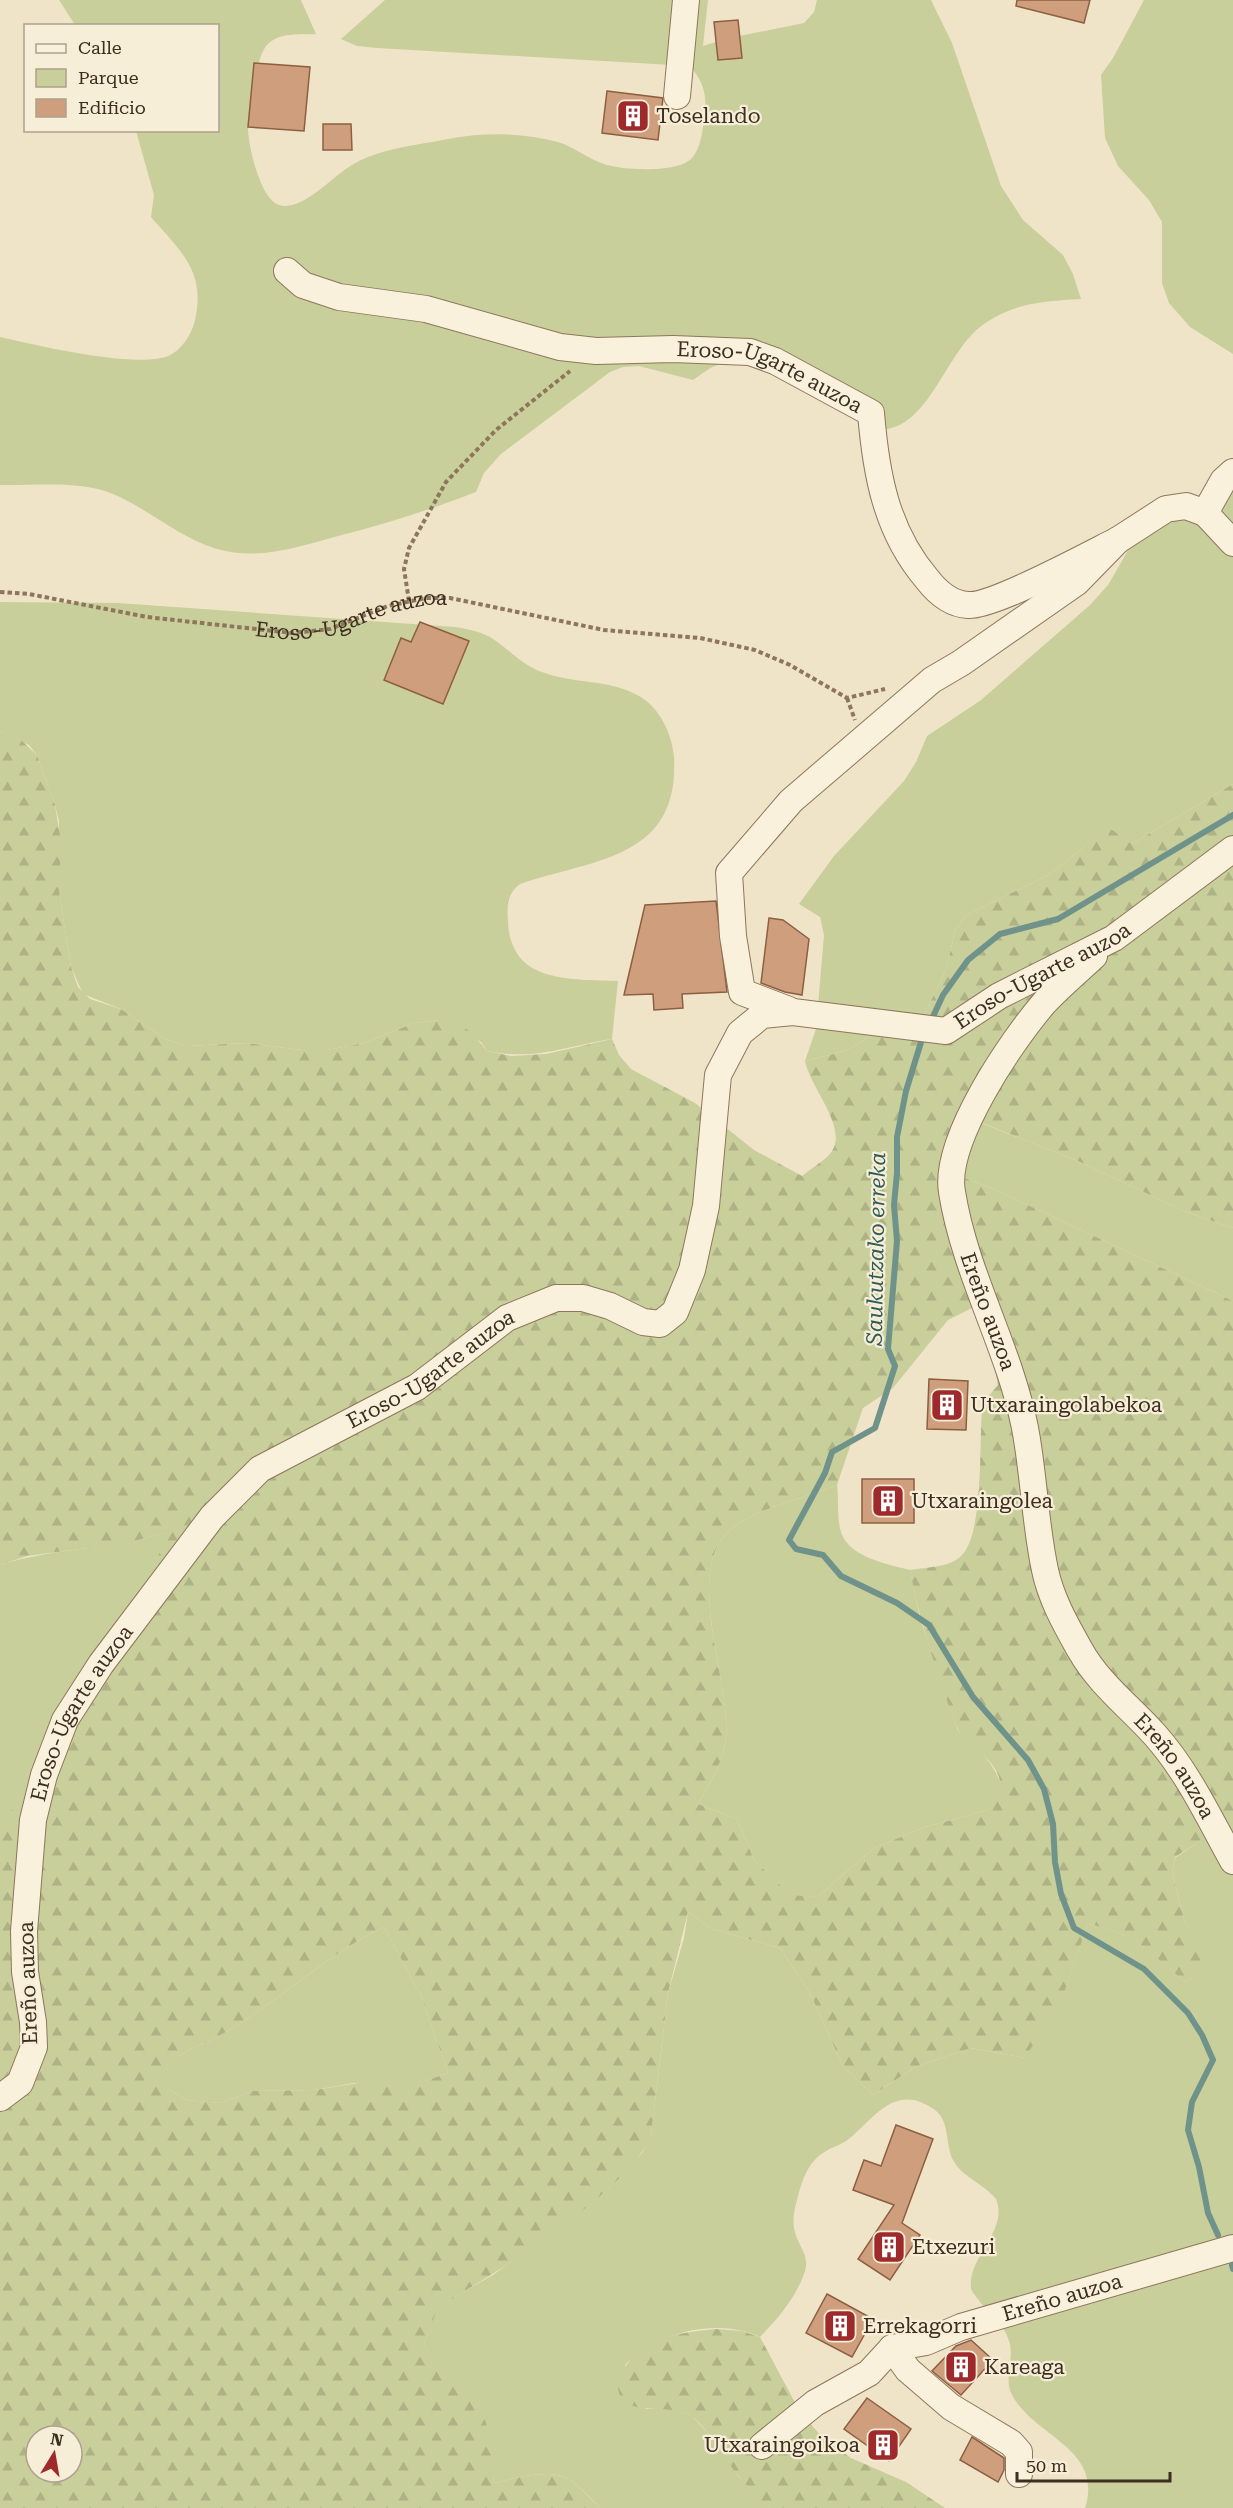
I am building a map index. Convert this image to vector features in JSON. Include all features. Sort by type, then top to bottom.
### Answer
[{"type":"street","points":[[677,96],[686,0]]},
{"type":"street","name":"Eroso-Ugarte auzoa","points":[[287,271],[303,285],[339,297],[426,309],[560,346],[586,350],[750,352],[775,361],[872,413],[876,465],[887,512],[912,561],[940,595],[968,605],[996,599],[1118,540],[1166,509],[1186,506],[1205,513]]},
{"type":"street","points":[[1233,472],[1223,481],[1205,513],[1233,543]]},
{"type":"street","name":"Eroso-Ugarte auzoa","points":[[794,1012],[742,992],[733,936],[729,873],[790,801],[932,680],[962,663],[1077,582],[1118,540]]},
{"type":"street","name":"Eroso-Ugarte auzoa","points":[[33,1820],[44,1775],[65,1720],[101,1664],[212,1516],[260,1469],[417,1386],[507,1318],[556,1298],[583,1298],[610,1306],[643,1322],[660,1324],[675,1312],[692,1270],[706,1206],[718,1074],[740,1033],[762,1015],[794,1012],[946,1032],[999,996],[1114,938],[1233,849]]},
{"type":"street","name":"Ereño auzoa","points":[[1114,938],[1045,1003],[987,1084],[962,1136],[952,1165],[951,1190],[971,1264],[1008,1364],[1025,1427],[1045,1571],[1056,1604],[1082,1653],[1117,1698],[1154,1734],[1182,1769],[1233,1861]]},
{"type":"street","name":"Ereño auzoa","points":[[0,2098],[20,2083],[34,2047],[33,2022],[25,1972],[24,1931],[33,1820]]},
{"type":"street","name":"Ereño auzoa","points":[[892,2348],[926,2342],[961,2327],[1233,2248]]},
{"type":"street","points":[[762,2446],[815,2403],[869,2373],[892,2348],[908,2370],[951,2407],[1011,2443],[1018,2452],[1019,2474]]},
{"type":"path","points":[[409,601],[404,569],[409,548],[446,483],[496,430],[579,363],[586,350]]},
{"type":"path","name":"Eroso-Ugarte auzoa","points":[[0,592],[28,594],[147,617],[292,633],[330,629],[388,606],[409,601],[450,598],[604,630],[725,642],[755,650],[790,664],[847,698],[890,688]]},
{"type":"green space","points":[[59,0],[301,0],[316,34],[290,35],[273,40],[268,44],[260,59],[254,83],[248,127],[256,170],[266,193],[272,201],[288,206],[297,204],[316,193],[349,167],[372,155],[465,136],[506,134],[546,139],[564,144],[607,165],[637,169],[674,167],[691,159],[698,149],[703,130],[705,99],[703,87],[689,66],[377,48],[357,46],[341,39],[385,0],[708,0],[703,46],[729,38],[804,23],[814,12],[817,0],[931,0],[952,43],[1001,186],[1023,220],[1063,255],[1073,274],[1081,299],[1043,302],[1018,307],[984,324],[970,336],[925,402],[913,416],[898,426],[881,430],[825,396],[761,367],[721,364],[710,368],[693,380],[639,366],[623,367],[610,372],[501,454],[484,473],[476,492],[390,522],[293,548],[248,554],[217,549],[190,538],[126,500],[100,490],[72,485],[0,485],[0,337],[110,358],[153,359],[173,354],[189,336],[195,320],[197,288],[194,275],[181,252],[151,217],[154,195],[136,132],[219,132],[219,24],[74,24]]},
{"type":"green space","points":[[1144,0],[1233,0],[1233,354],[1190,327],[1169,303],[1162,283],[1162,222],[1149,200],[1118,166],[1105,138],[1101,75],[1113,58]]},
{"type":"green space","points":[[1233,485],[1233,784],[1132,844],[1104,825],[1080,850],[1050,874],[965,916],[955,931],[946,970],[921,1021],[884,1022],[857,1045],[805,1061],[816,1029],[824,935],[820,917],[799,904],[834,856],[904,781],[916,762],[927,736],[981,700],[1090,605],[1108,585],[1130,547],[1161,508]]},
{"type":"green space","points":[[0,602],[118,603],[455,627],[490,637],[528,665],[542,672],[604,684],[639,696],[653,707],[664,722],[673,748],[672,791],[663,817],[647,836],[626,850],[602,860],[520,884],[512,892],[508,905],[511,942],[519,957],[531,967],[563,978],[618,981],[612,1039],[536,1053],[505,1054],[487,1051],[481,1042],[439,1020],[414,1023],[364,1043],[327,1050],[302,1050],[247,1043],[186,1046],[165,1039],[121,1009],[83,994],[71,967],[59,891],[59,821],[55,805],[37,755],[29,745],[0,731]]},
{"type":"green space","points":[[0,731],[20,739],[37,755],[55,805],[61,842],[59,891],[71,967],[78,987],[90,999],[121,1009],[165,1039],[186,1046],[247,1043],[302,1050],[327,1050],[364,1043],[414,1023],[439,1020],[453,1023],[470,1031],[487,1051],[511,1056],[546,1054],[612,1039],[619,1055],[631,1069],[695,1103],[754,1150],[802,1176],[828,1156],[834,1146],[836,1135],[828,1110],[808,1072],[805,1061],[857,1045],[884,1022],[921,1021],[946,970],[955,931],[965,916],[1050,874],[1080,850],[1104,824],[1132,844],[1233,784],[1233,1228],[1186,1212],[1078,1161],[962,1115],[947,1171],[998,1191],[1233,1301],[1233,1850],[1217,1830],[1175,1857],[1172,1872],[1185,1923],[1218,1962],[1185,1982],[1152,1953],[1130,1938],[1088,1924],[1060,2004],[1054,2014],[1041,2023],[1042,2033],[1024,2058],[971,2048],[915,2067],[873,2095],[843,2066],[809,1991],[780,1948],[712,1929],[688,1912],[668,1993],[651,2135],[639,2157],[589,2205],[557,2230],[491,2275],[438,2307],[424,2344],[461,2379],[476,2400],[490,2438],[494,2483],[545,2474],[565,2477],[601,2508],[0,2508],[0,1819],[9,1811],[30,1802],[56,1723],[173,1531],[126,1543],[27,1556],[0,1565]],"holes":[[[974,1307],[987,1331],[998,1385],[986,1399],[982,1410],[977,1507],[969,1543],[962,1555],[951,1562],[910,1570],[924,1628],[953,1719],[962,1736],[996,1770],[1000,1783],[999,1797],[994,1805],[985,1811],[925,1827],[874,1848],[817,1897],[790,1895],[754,1860],[737,1819],[698,1804],[712,1780],[725,1746],[726,1737],[726,1714],[709,1601],[710,1574],[715,1551],[728,1532],[751,1516],[837,1485],[863,1408],[893,1388],[948,1320]],[[384,1927],[421,1996],[448,2073],[425,2081],[371,2081],[314,2090],[253,2091],[221,2103],[186,2100],[170,2090],[163,2075],[166,2068],[177,2057],[235,2026],[340,1952]]]},
{"type":"green space","points":[[961,1115],[1078,1161],[1186,1212],[1233,1228],[1233,1301],[998,1191],[947,1171]]},
{"type":"green space","points":[[837,1485],[840,1528],[850,1546],[869,1558],[910,1570],[920,1618],[955,1723],[958,1730],[986,1758],[994,1770],[1000,1781],[1001,1792],[997,1803],[985,1811],[925,1827],[874,1848],[817,1897],[790,1896],[754,1860],[737,1819],[698,1804],[712,1780],[725,1746],[726,1737],[726,1714],[709,1601],[710,1574],[715,1551],[728,1532],[739,1524],[765,1510]]},
{"type":"green space","points":[[174,1530],[56,1723],[44,1800],[0,1819],[0,1565],[43,1555],[131,1541]]},
{"type":"green space","points":[[1217,1829],[1233,1850],[1233,2508],[1085,2508],[1088,2488],[1085,2471],[1076,2457],[1035,2422],[1012,2395],[1009,2382],[1011,2354],[1009,2341],[997,2320],[971,2289],[971,2277],[975,2266],[997,2222],[996,2199],[967,2176],[953,2160],[940,2115],[921,2102],[909,2099],[888,2105],[847,2140],[817,2157],[809,2168],[801,2187],[794,2220],[795,2232],[805,2257],[806,2268],[791,2300],[760,2337],[725,2328],[688,2331],[654,2344],[625,2365],[646,2409],[671,2407],[692,2416],[715,2441],[738,2476],[770,2508],[601,2508],[565,2477],[545,2474],[494,2483],[488,2431],[424,2344],[437,2307],[493,2275],[610,2187],[642,2153],[651,2135],[668,1993],[684,1938],[688,1912],[712,1929],[780,1948],[809,1991],[843,2066],[873,2095],[915,2067],[971,2048],[1024,2058],[1040,2023],[1065,1989],[1088,1924],[1118,1932],[1130,1938],[1152,1953],[1185,1982],[1217,1962],[1185,1923],[1172,1872],[1175,1858]]},
{"type":"green space","points":[[384,1927],[421,1996],[448,2073],[425,2081],[354,2083],[314,2090],[253,2091],[221,2103],[186,2100],[170,2090],[162,2075],[177,2057],[235,2026],[340,1952]]},
{"type":"green space","points":[[716,2329],[742,2331],[760,2337],[800,2412],[823,2438],[851,2458],[906,2482],[945,2508],[770,2508],[739,2477],[694,2418],[673,2410],[637,2407],[627,2404],[621,2397],[618,2382],[621,2374],[629,2361],[641,2350],[671,2336]]},
{"type":"building","points":[[1017,0],[1090,0],[1084,23],[1016,6]]},
{"type":"building","points":[[738,20],[742,58],[718,60],[714,22]]},
{"type":"building","points":[[254,63],[310,67],[304,131],[248,127]]},
{"type":"building","name":"Toselando","points":[[607,91],[663,98],[658,140],[602,133]]},
{"type":"building","points":[[323,124],[351,124],[352,150],[323,150]]},
{"type":"building","points":[[420,622],[469,641],[443,704],[384,680],[401,638],[411,642]]},
{"type":"building","points":[[716,901],[727,992],[682,994],[683,1008],[654,1010],[653,994],[624,995],[645,905]]},
{"type":"building","points":[[769,918],[783,920],[809,939],[802,995],[785,992],[761,983]]},
{"type":"building","name":"Utxaraingolabekoa","points":[[929,1379],[968,1381],[966,1430],[927,1429]]},
{"type":"building","name":"Utxaraingolea","points":[[862,1479],[914,1479],[914,1523],[862,1523]]},
{"type":"building","points":[[896,2125],[933,2139],[902,2223],[920,2235],[890,2280],[858,2259],[894,2205],[853,2190],[864,2160],[881,2166]]},
{"type":"building","name":"Errekagorri","points":[[827,2294],[873,2319],[852,2357],[806,2333]]},
{"type":"building","name":"Kareaga","points":[[971,2340],[993,2360],[961,2395],[932,2371],[956,2346]]},
{"type":"building","name":"Utxaraingoikoa","points":[[867,2398],[911,2429],[889,2461],[844,2429]]},
{"type":"building","points":[[972,2437],[1004,2458],[1004,2470],[998,2482],[960,2460]]},
{"type":"waterway","name":"Saukutzako erreka","points":[[930,1023],[943,995],[968,960],[1000,934],[1058,919],[1233,815]]},
{"type":"waterway","name":"Saukutzako erreka","points":[[922,1039],[906,1091],[897,1137],[894,1205],[897,1241],[888,1349],[895,1366],[875,1428],[832,1452],[825,1473],[789,1540],[796,1549],[823,1555],[841,1576],[897,1603],[929,1625],[973,1697],[1028,1760],[1044,1789],[1053,1824],[1055,1862],[1061,1894],[1074,1928],[1144,1969],[1188,2013],[1202,2035],[1213,2060],[1192,2102],[1188,2130],[1199,2167],[1208,2213],[1218,2235]]},
{"type":"waterway","name":"Saukutzako erreka","points":[[1232,2265],[1233,2269]]},
{"type":"place","name":"Toselando","points":[[633,116]]},
{"type":"place","name":"Utxaraingolabekoa","points":[[947,1405]]},
{"type":"place","name":"Utxaraingolea","points":[[888,1501]]},
{"type":"place","name":"Etxezuri","points":[[889,2247]]},
{"type":"place","name":"Errekagorri","points":[[840,2326]]},
{"type":"place","name":"Kareaga","points":[[961,2367]]},
{"type":"place","name":"Utxaraingoikoa","points":[[883,2445]]}]
